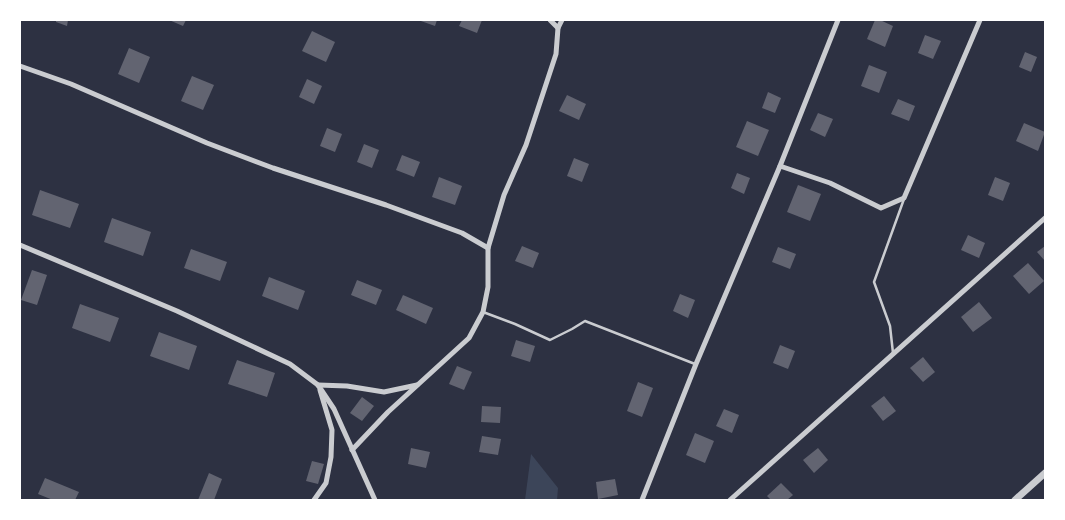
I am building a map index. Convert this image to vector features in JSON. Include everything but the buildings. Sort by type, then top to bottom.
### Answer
[{"type":"street","points":[[550,20],[558,28]]},
{"type":"street","points":[[352,450],[388,412],[468,338],[483,312],[488,287],[488,248],[504,195],[526,145],[556,54],[558,28],[562,20]]},
{"type":"street","points":[[642,500],[838,20]]},
{"type":"street","points":[[780,166],[830,183],[880,208],[904,198],[980,20]]},
{"type":"street","points":[[20,66],[71,84],[207,143],[273,168],[386,205],[462,233],[488,248]]},
{"type":"street","points":[[730,500],[1044,219],[1045,213]]},
{"type":"street","points":[[20,245],[177,311],[290,364],[318,384],[334,409],[375,500]]},
{"type":"street","points":[[318,384],[347,386],[384,392],[416,385]]},
{"type":"street","points":[[314,500],[326,483],[332,430],[318,384]]},
{"type":"street","points":[[1015,500],[1045,473]]},
{"type":"lane","points":[[893,354],[890,326],[874,282],[904,198]]},
{"type":"lane","points":[[483,312],[550,340],[585,320],[696,364]]},
{"type":"shaded area","points":[[531,454],[558,488],[557,500],[525,500]]}]
